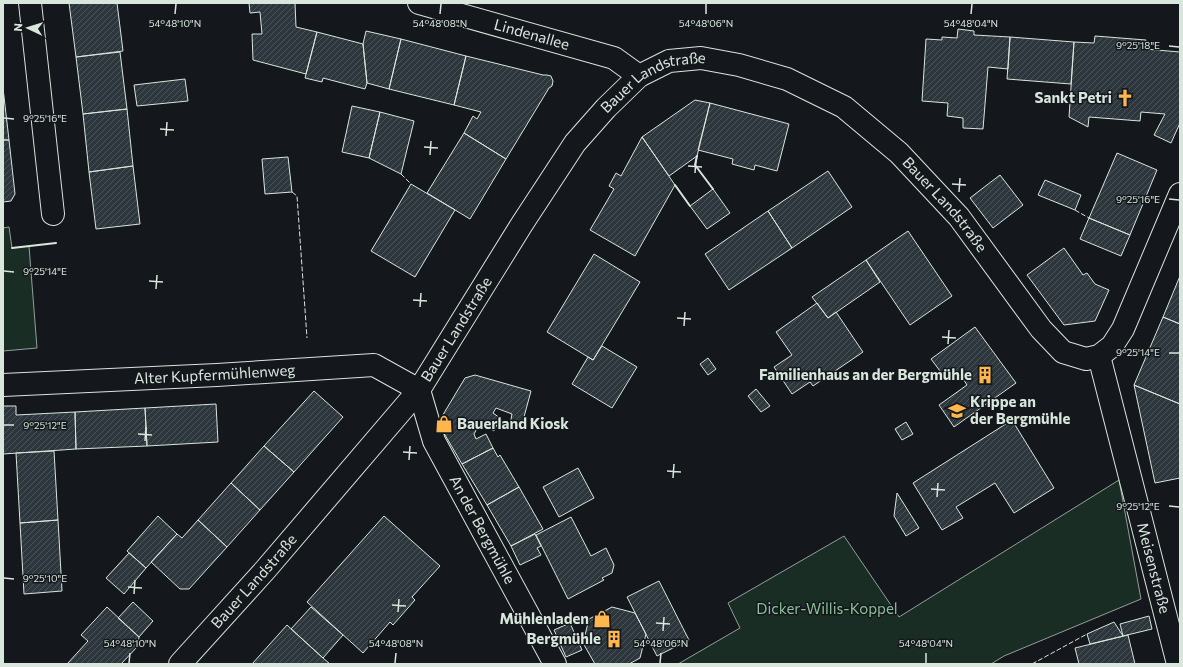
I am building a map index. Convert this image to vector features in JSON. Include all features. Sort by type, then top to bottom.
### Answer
[{"type":"street","points":[[30,3],[53,214]]},
{"type":"street","name":"Lindenallee","points":[[419,3],[614,58],[639,76]]},
{"type":"street","name":"Bauer Landstraße","points":[[180,664],[266,569],[419,390],[522,224],[575,144],[606,108],[639,76],[669,61],[701,58],[739,65],[787,78],[844,107],[899,153],[959,217],[1041,329],[1063,352],[1086,359],[1099,356]]},
{"type":"street","points":[[1099,356],[1112,346],[1123,329],[1180,194]]},
{"type":"street","name":"Meisenstraße","points":[[1099,356],[1178,664]]},
{"type":"street","name":"Alter Kupfermühlenweg","points":[[3,385],[217,375],[374,365],[419,390]]},
{"type":"street","name":"An der Bergmühle","points":[[419,390],[434,441],[555,664]]},
{"type":"green space","points":[[9,227],[12,248],[29,246],[37,348],[3,351],[3,228]]},
{"type":"green space","name":"Dicker-Willis-Koppel","points":[[1119,480],[1141,599],[1004,656],[991,664],[678,664],[740,628],[728,603],[844,536],[899,617]]},
{"type":"building","points":[[69,3],[117,3],[123,51],[76,57]]},
{"type":"building","points":[[249,3],[295,3],[296,27],[317,32],[306,74],[253,60],[252,34],[262,34],[260,12],[250,13]]},
{"type":"building","points":[[958,29],[974,31],[974,35],[1010,37],[1008,69],[988,67],[983,129],[963,128],[963,118],[947,116],[948,103],[922,101],[926,39],[942,40],[942,37],[957,38]]},
{"type":"building","points":[[366,31],[401,39],[389,89],[367,83],[363,44]]},
{"type":"building","points":[[317,32],[363,44],[367,83],[365,89],[323,78],[322,82],[305,78]]},
{"type":"building","name":"Sankt Petri","points":[[1095,36],[1146,40],[1145,49],[1180,52],[1180,123],[1171,143],[1154,135],[1165,114],[1141,112],[1140,121],[1089,117],[1088,127],[1069,117],[1074,42],[1094,43]]},
{"type":"building","points":[[1010,37],[1074,42],[1071,84],[1007,79]]},
{"type":"building","points":[[401,39],[466,56],[454,105],[389,89]]},
{"type":"building","points":[[120,52],[127,109],[83,114],[76,57]]},
{"type":"building","points":[[466,56],[551,76],[553,81],[552,86],[549,88],[506,159],[464,133],[473,116],[477,119],[481,112],[454,105]]},
{"type":"building","points":[[185,79],[188,101],[137,106],[134,85]]},
{"type":"building","points":[[3,88],[9,140],[3,140]]},
{"type":"building","points":[[695,100],[710,103],[697,156],[669,176],[642,137]]},
{"type":"building","points":[[710,103],[789,124],[777,171],[755,165],[754,170],[732,164],[733,159],[698,150]]},
{"type":"building","points":[[352,106],[380,112],[369,158],[342,152]]},
{"type":"building","points":[[127,109],[133,166],[89,172],[83,114]]},
{"type":"building","points":[[380,112],[414,121],[401,174],[369,158]]},
{"type":"building","points":[[464,133],[506,159],[470,219],[427,193]]},
{"type":"building","points":[[642,137],[675,185],[635,256],[590,230],[614,189],[609,186],[616,173],[621,176]]},
{"type":"building","points":[[3,140],[9,140],[15,194],[11,201],[3,202]]},
{"type":"building","points":[[1117,153],[1157,170],[1130,235],[1089,218]]},
{"type":"building","points":[[288,157],[292,192],[265,194],[262,159]]},
{"type":"building","points":[[133,166],[140,224],[96,229],[89,172]]},
{"type":"building","points":[[828,171],[852,207],[792,248],[768,211]]},
{"type":"building","points":[[1000,175],[1023,205],[993,228],[970,198]]},
{"type":"building","points":[[1045,180],[1081,195],[1075,210],[1038,195]]},
{"type":"building","points":[[411,184],[455,210],[415,277],[371,251]]},
{"type":"building","points":[[713,189],[730,213],[707,229],[690,206]]},
{"type":"building","points":[[768,211],[792,248],[729,290],[705,254]]},
{"type":"building","points":[[1089,218],[1130,235],[1121,256],[1080,239]]},
{"type":"building","points":[[908,231],[952,296],[910,325],[866,260]]},
{"type":"building","points":[[1064,248],[1083,275],[1087,273],[1095,284],[1109,290],[1095,321],[1064,325],[1027,275]]},
{"type":"building","points":[[594,254],[640,282],[593,360],[547,332]]},
{"type":"building","points":[[866,260],[880,282],[828,318],[812,297]]},
{"type":"building","points":[[1180,276],[1180,324],[1163,317]]},
{"type":"building","points":[[817,303],[828,318],[836,312],[863,352],[813,386],[810,382],[792,394],[774,367],[792,355],[776,332]]},
{"type":"building","points":[[1163,317],[1180,324],[1180,404],[1134,385]]},
{"type":"building","name":"Familienhaus an der Bergmühle","points":[[975,327],[1016,383],[954,427],[939,405],[967,385],[958,371],[946,379],[931,359]]},
{"type":"building","points":[[602,346],[637,367],[612,408],[572,384],[588,357],[593,360]]},
{"type":"building","points":[[708,358],[716,369],[708,375],[700,364]]},
{"type":"building","points":[[475,375],[531,391],[521,428],[510,425],[512,414],[496,408],[493,413],[500,418],[494,431],[480,423],[474,434],[476,439],[486,434],[493,448],[462,464],[438,423],[465,378]]},
{"type":"building","points":[[1134,385],[1180,404],[1180,478],[1155,483]]},
{"type":"building","points":[[756,389],[770,406],[761,412],[748,396]]},
{"type":"building","points":[[314,391],[343,417],[294,472],[264,446]]},
{"type":"building","points":[[216,404],[218,442],[147,446],[145,408]]},
{"type":"building","points":[[3,406],[16,406],[16,415],[75,412],[76,449],[3,454]]},
{"type":"building","points":[[145,408],[147,446],[76,449],[75,412]]},
{"type":"building","points":[[1012,420],[1054,488],[1014,513],[995,483],[956,507],[963,518],[942,530],[913,483]]},
{"type":"building","points":[[906,422],[913,434],[902,440],[895,429]]},
{"type":"building","points":[[264,446],[294,472],[260,510],[231,483]]},
{"type":"building","points":[[493,448],[498,457],[500,455],[519,487],[487,505],[462,464]]},
{"type":"building","points":[[54,451],[58,520],[20,523],[16,453]]},
{"type":"building","points":[[578,468],[594,498],[559,517],[543,487]]},
{"type":"building","points":[[231,483],[260,510],[227,547],[198,520]]},
{"type":"building","points":[[519,487],[543,529],[511,546],[487,505]]},
{"type":"building","points":[[897,493],[919,528],[906,536],[894,516]]},
{"type":"building","points":[[158,516],[177,534],[146,568],[127,551]]},
{"type":"building","points":[[384,516],[440,566],[412,597],[415,600],[393,625],[390,622],[363,653],[307,602]]},
{"type":"building","points":[[571,517],[591,556],[606,548],[614,565],[612,573],[602,578],[604,580],[568,599],[536,535]]},
{"type":"building","points":[[58,520],[62,591],[24,594],[20,523]]},
{"type":"building","points":[[198,520],[227,547],[189,589],[180,589],[151,562],[177,534],[182,538]]},
{"type":"building","points":[[535,534],[541,546],[537,548],[541,555],[520,565],[511,546]]},
{"type":"building","points":[[129,553],[146,568],[124,594],[106,578]]},
{"type":"building","points":[[659,581],[689,640],[657,656],[627,597]]},
{"type":"building","points":[[133,602],[153,621],[139,637],[118,618]]},
{"type":"building","points":[[107,607],[139,637],[138,646],[121,664],[67,664],[88,641],[81,635]]},
{"type":"building","points":[[311,607],[343,635],[323,658],[291,629]]},
{"type":"building","name":"Bergmühle","points":[[612,607],[635,613],[646,634],[640,658],[629,664],[595,664],[583,643],[589,619]]},
{"type":"building","points":[[1149,616],[1152,629],[1123,636],[1120,624]]},
{"type":"building","points":[[1114,622],[1123,636],[1090,644],[1087,634]]},
{"type":"building","points":[[570,623],[582,650],[566,657],[554,630]]},
{"type":"building","points":[[287,625],[323,658],[330,664],[252,664]]},
{"type":"building","points":[[1128,635],[1135,664],[1079,664],[1075,648]]},
{"type":"fence","points":[[401,174],[411,184]]},
{"type":"fence","points":[[292,192],[297,196],[307,338]]},
{"type":"fence","points":[[1075,210],[1089,218]]},
{"type":"fence","points":[[1032,664],[1087,634]]},
{"type":"wall","points":[[697,156],[695,165],[713,189]]},
{"type":"wall","points":[[675,185],[690,206]]},
{"type":"wall","points":[[12,248],[56,243]]},
{"type":"place","name":"Sankt Petri","points":[[1125,98]]},
{"type":"place","name":"Familienhaus an der Bergmühle","points":[[985,375]]},
{"type":"place","name":"Krippe an der Bergmühle","points":[[957,411]]},
{"type":"place","name":"Bauerland Kiosk","points":[[444,424]]},
{"type":"place","name":"Mühlenladen","points":[[602,619]]},
{"type":"place","name":"Bergmühle","points":[[614,639]]}]
